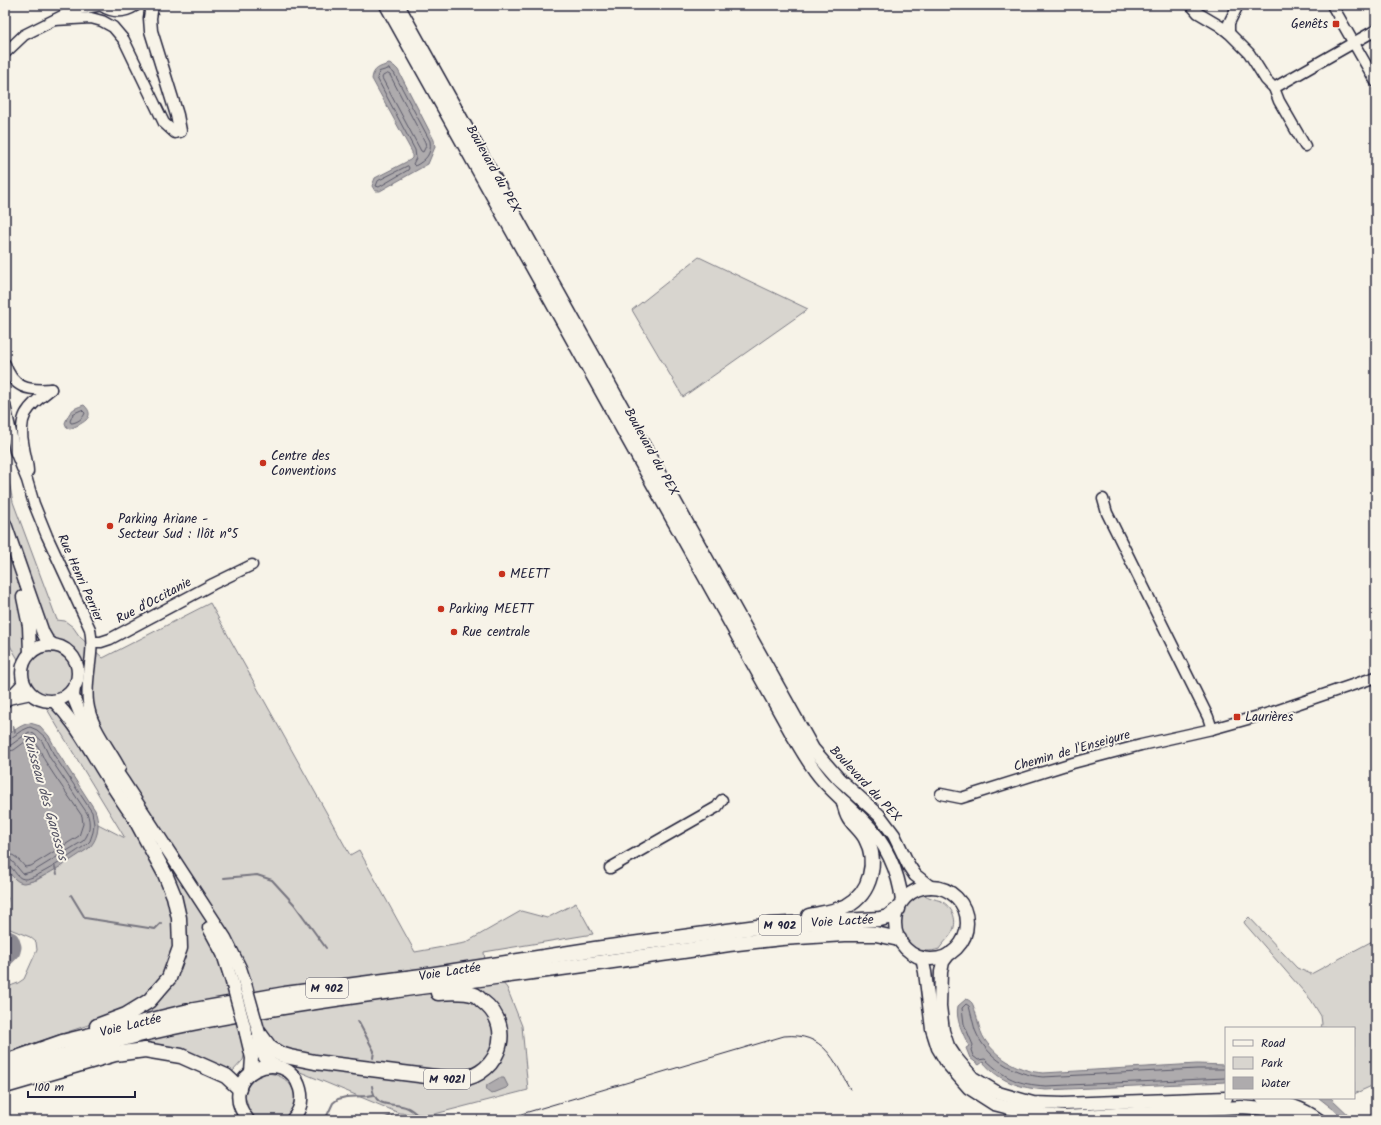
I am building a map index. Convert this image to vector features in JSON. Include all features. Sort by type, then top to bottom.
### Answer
[{"type":"highway","points":[[718,932],[763,922],[798,918],[834,911],[849,905],[862,893],[869,881],[872,867],[871,849],[863,834],[848,815],[844,803]]},
{"type":"highway","points":[[62,1042],[78,1033],[126,1015],[149,1001],[169,978],[180,948],[179,918],[174,896],[165,874],[137,822]]},
{"type":"highway","name":"Voie Lactée","points":[[5,1062],[62,1042],[189,1011],[285,994],[422,976],[595,949],[718,932],[771,926],[880,919],[888,917],[900,905]]},
{"type":"highway","name":"Voie Lactée","points":[[5,1076],[74,1053],[154,1031],[220,1017],[729,944],[782,938],[845,934],[876,934],[898,939]]},
{"type":"highway","name":"M 902l","points":[[252,1033],[280,1054],[316,1062],[461,1080],[472,1077],[488,1067],[499,1050],[500,1040],[498,1023],[489,1006],[475,995],[454,992],[413,994],[408,989]]},
{"type":"highway","points":[[5,1086],[115,1054],[145,1050],[181,1056],[226,1076],[239,1088]]},
{"type":"main road","points":[[102,5],[106,8],[117,11],[135,5]]},
{"type":"main road","points":[[152,5],[150,18],[151,31],[177,115],[177,132]]},
{"type":"main road","name":"Boulevard du PEX","points":[[386,5],[804,755],[822,780],[864,821],[890,858],[897,876],[900,905]]},
{"type":"main road","name":"Boulevard du PEX","points":[[398,5],[809,743],[839,779],[879,815],[894,834],[909,866],[915,875],[930,887]]},
{"type":"main road","points":[[6,528],[43,633],[47,640],[53,645],[62,648],[69,653],[74,660],[77,668],[77,678],[73,696],[85,726],[225,938],[240,968],[238,981]]},
{"type":"main road","points":[[6,528],[28,617],[30,653]]},
{"type":"main road","points":[[53,645],[40,647],[30,653],[24,662],[22,672],[23,683],[31,694],[38,699],[46,701],[54,701],[62,698],[74,687]]},
{"type":"main road","points":[[54,701],[77,727],[137,822],[154,843],[209,927],[238,981],[252,1033],[251,1072]]},
{"type":"main road","points":[[949,954],[936,958],[922,958],[912,954],[898,939],[895,929],[895,919],[900,905],[910,894],[920,889],[930,887],[941,889],[951,894],[959,901],[964,911],[966,922],[965,933],[960,943],[943,962],[941,972],[940,1006],[943,1031],[948,1046],[973,1078],[998,1093],[1033,1103],[1063,1104],[1225,1098]]},
{"type":"main road","points":[[922,958],[932,1029],[938,1048],[947,1063],[969,1088],[994,1104],[1033,1114],[1064,1117],[1241,1107],[1258,1108],[1279,1112],[1300,1120]]},
{"type":"main road","points":[[252,1033],[259,1042],[267,1061],[284,1069],[293,1076],[299,1084],[302,1094],[301,1104],[293,1120]]},
{"type":"main road","points":[[248,1120],[242,1113],[239,1105],[239,1088],[246,1076],[251,1072],[258,1068],[275,1066]]},
{"type":"main road","points":[[1268,1099],[1281,1101],[1302,1109],[1319,1120]]},
{"type":"street","points":[[5,53],[24,35],[74,10],[102,5]]},
{"type":"street","points":[[1191,5],[1198,13],[1229,33],[1249,53],[1266,80],[1274,88],[1279,101],[1305,146]]},
{"type":"street","points":[[1229,33],[1229,23],[1238,5]]},
{"type":"street","points":[[1332,5],[1376,82]]},
{"type":"street","points":[[55,20],[91,18],[102,21],[113,27],[124,40],[164,123],[177,132]]},
{"type":"street","points":[[1274,88],[1376,30]]},
{"type":"street","points":[[5,364],[12,380],[21,386],[36,390],[51,389],[26,411],[22,421],[21,438],[28,468],[27,480]]},
{"type":"street","name":"Rue Henri Perrier","points":[[5,405],[15,451],[27,480],[34,504],[88,625],[92,642],[88,681],[88,704],[90,714],[99,734],[124,776],[124,783]]},
{"type":"street","points":[[1103,499],[1107,513],[1208,717],[1212,729]]},
{"type":"street","name":"Rue d'Occitanie","points":[[92,642],[101,642],[110,639],[252,565]]},
{"type":"street","name":"Chemin de l'Enseigure","points":[[941,794],[961,798],[1070,764],[1141,745],[1212,729],[1273,712],[1376,677]]},
{"type":"street","points":[[7,701],[23,683]]},
{"type":"street","points":[[7,701],[31,694]]},
{"type":"street","points":[[610,868],[717,806],[722,800]]},
{"type":"green space","points":[[699,257],[808,309],[683,397],[632,310]]},
{"type":"green space","points":[[5,461],[13,502],[57,620],[65,621],[73,627],[80,637],[103,658],[210,603],[350,855],[359,850],[415,952],[465,943],[521,911],[547,918],[576,903],[593,934],[484,952],[485,961],[507,988],[522,1026],[528,1090],[431,1115],[399,1113],[298,1071],[266,1051],[244,1056],[243,1060],[232,1072],[216,1064],[114,1051],[153,990],[112,1017],[5,1053],[5,988],[24,979],[37,950],[36,942],[30,937],[5,927],[5,901],[7,902],[8,898],[5,895],[5,867],[18,881],[26,882],[37,880],[89,848],[97,833],[98,824],[125,838],[5,637]]},
{"type":"green space","points":[[923,894],[941,901],[949,907],[954,915],[955,920],[950,936],[939,949],[926,951],[915,948],[907,941],[901,932],[900,921],[903,910],[910,901]]},
{"type":"green space","points":[[1249,917],[1297,968],[1311,974],[1376,939],[1376,1084],[1355,1094],[1355,1027],[1321,1027],[1321,1016],[1311,1000],[1244,922]]},
{"type":"green space","points":[[266,1073],[274,1074],[287,1081],[292,1087],[294,1093],[295,1100],[293,1107],[288,1115],[280,1120],[258,1120],[248,1111],[248,1104],[244,1097],[247,1088],[254,1079]]},
{"type":"water","points":[[389,64],[398,70],[434,140],[435,147],[428,164],[380,191],[375,191],[372,186],[375,178],[412,158],[412,152],[372,79],[375,70]]},
{"type":"water","points":[[84,405],[89,414],[86,420],[70,429],[67,428],[65,423],[70,413],[74,409]]},
{"type":"water","points":[[30,723],[40,726],[49,736],[58,753],[95,810],[98,820],[98,830],[95,840],[89,848],[37,879],[23,883],[15,879],[5,867],[5,738],[13,731]]},
{"type":"water","points":[[966,999],[970,1001],[975,1009],[981,1032],[985,1040],[1003,1059],[1026,1070],[1043,1073],[1197,1064],[1225,1065],[1225,1082],[1046,1090],[1019,1086],[996,1075],[983,1062],[979,1065],[970,1058],[966,1048],[969,1046],[960,1026],[957,1011],[958,1006]]},
{"type":"water","points":[[499,1078],[504,1078],[508,1086],[491,1094],[486,1090],[487,1085]]},
{"type":"water","points":[[1320,1099],[1332,1099],[1354,1120],[1344,1120]]},
{"type":"waterway","name":"Ruisseau des Garossos","points":[[13,726],[15,732]]},
{"type":"waterway","name":"Ruisseau des Garossos","points":[[55,867],[57,874]]},
{"type":"waterway","name":"Ruisseau des Garossos","points":[[224,878],[257,875],[272,880],[294,904],[326,948]]},
{"type":"waterway","name":"Ruisseau des Garossos","points":[[71,895],[85,918],[155,929],[161,923]]},
{"type":"waterway","name":"Ruisseau des Garossos","points":[[358,1021],[374,1051],[373,1058]]},
{"type":"waterway","name":"Ruisseau des Garossos","points":[[372,1086],[374,1094],[380,1102],[408,1108],[423,1120]]},
{"type":"waterway","points":[[325,1120],[333,1103],[338,1099],[373,1095]]},
{"type":"waterway","points":[[381,1120],[391,1116]]},
{"type":"taxiway","points":[[5,939],[10,941],[12,947],[11,951],[5,957]]},
{"type":"tram line","points":[[501,1120],[784,1036],[798,1036],[818,1043],[833,1058],[850,1089]]},
{"type":"place","name":"Genêts","points":[[1336,24]]},
{"type":"place","name":"Centre des Conventions","points":[[263,463]]},
{"type":"place","name":"Parking Ariane - Secteur Sud : Ilôt n°5","points":[[110,526]]},
{"type":"place","name":"MEETT","points":[[502,574]]},
{"type":"place","name":"Parking MEETT","points":[[441,609]]},
{"type":"place","name":"Rue centrale","points":[[454,632]]},
{"type":"place","name":"Laurières","points":[[1237,717]]}]
